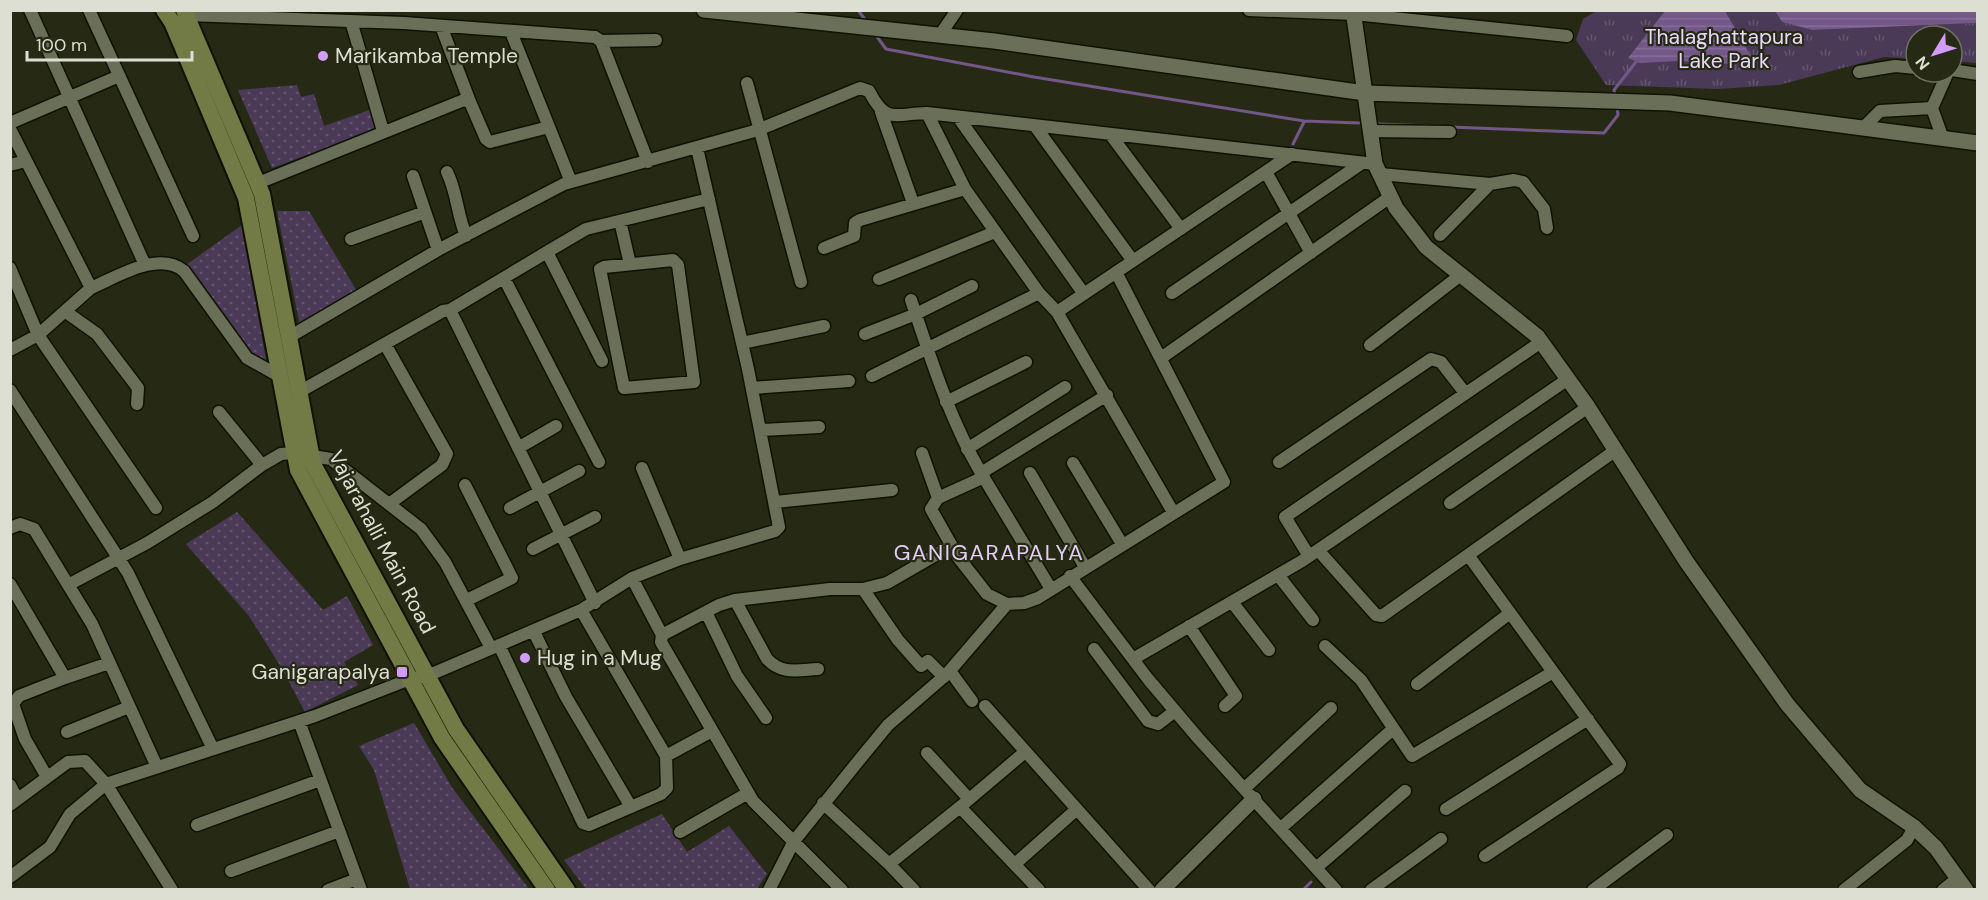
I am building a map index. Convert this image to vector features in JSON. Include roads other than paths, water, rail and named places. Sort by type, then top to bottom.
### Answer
[{"type":"main road","name":"Vajarahalli Main Road","points":[[165,10],[246,198],[298,470],[442,738],[547,890]]},
{"type":"main road","name":"Vajarahalli Main Road","points":[[185,13],[258,183],[311,456],[456,729],[567,890]]},
{"type":"street","points":[[30,10],[146,265]]},
{"type":"street","points":[[89,10],[193,236]]},
{"type":"street","points":[[704,10],[940,35],[1365,93],[1670,103],[1977,143]]},
{"type":"street","points":[[940,35],[957,10]]},
{"type":"street","points":[[1249,10],[1354,12],[1567,36]]},
{"type":"street","points":[[1354,12],[1370,131],[1372,167],[1396,208],[1426,247],[1462,274],[1541,342],[1588,407],[1686,561],[1787,704],[1860,790],[1914,827],[1936,848],[1962,884],[1943,890]]},
{"type":"street","points":[[185,13],[441,26],[595,37],[601,41],[656,40]]},
{"type":"street","points":[[351,21],[383,131]]},
{"type":"street","points":[[441,26],[486,139],[490,142],[549,127]]},
{"type":"street","points":[[511,32],[571,182]]},
{"type":"street","points":[[601,41],[648,162]]},
{"type":"street","points":[[1859,72],[1879,67],[1904,68]]},
{"type":"street","points":[[10,123],[119,76]]},
{"type":"street","points":[[747,83],[801,282]]},
{"type":"street","points":[[1943,139],[1932,108],[1944,84]]},
{"type":"street","points":[[289,337],[438,250],[571,182],[758,130],[860,88],[869,91],[881,112],[913,203]]},
{"type":"street","points":[[258,183],[464,100],[470,102]]},
{"type":"street","points":[[1863,128],[1880,111],[1932,108]]},
{"type":"street","points":[[881,112],[886,114],[927,113],[1292,154],[1490,183],[1514,180],[1523,182],[1544,209],[1547,228]]},
{"type":"street","points":[[927,113],[965,189],[1039,293],[1057,312],[1173,512]]},
{"type":"street","points":[[958,117],[1084,294]]},
{"type":"street","points":[[1035,126],[1133,261]]},
{"type":"street","points":[[10,129],[91,288]]},
{"type":"street","points":[[1370,131],[1450,132]]},
{"type":"street","points":[[1110,134],[1181,229]]},
{"type":"street","points":[[10,877],[50,846],[70,814],[106,784],[299,721],[410,679],[427,676],[581,610],[632,578],[680,559],[775,531],[779,527],[752,388],[697,148]]},
{"type":"street","points":[[1057,312],[1292,154]]},
{"type":"street","points":[[10,165],[26,161]]},
{"type":"street","points":[[1172,293],[1289,213],[1372,167]]},
{"type":"street","points":[[447,172],[454,187],[457,208],[466,236]]},
{"type":"street","points":[[1266,172],[1311,253]]},
{"type":"street","points":[[413,176],[438,250]]},
{"type":"street","points":[[1440,235],[1490,183]]},
{"type":"street","points":[[824,248],[849,240],[854,236],[855,223],[860,220],[965,189]]},
{"type":"street","points":[[1161,358],[1390,197]]},
{"type":"street","points":[[299,392],[443,310],[450,310],[565,239],[586,229],[709,199]]},
{"type":"street","points":[[351,239],[425,212]]},
{"type":"street","points":[[621,221],[630,264]]},
{"type":"street","points":[[879,279],[995,232]]},
{"type":"street","points":[[547,252],[602,361]]},
{"type":"street","points":[[673,260],[677,263],[693,383],[627,389],[622,386],[600,269],[630,264],[673,260]]},
{"type":"street","points":[[10,350],[38,335],[91,288],[146,265],[170,262],[184,271],[247,358],[279,376]]},
{"type":"street","points":[[10,268],[38,335],[156,508]]},
{"type":"street","points":[[1107,395],[982,475],[938,498],[931,509],[951,546],[987,594],[1007,604],[1024,603],[1051,589],[1173,512],[1221,485],[1224,478],[1116,272]]},
{"type":"street","points":[[1370,345],[1462,274]]},
{"type":"street","points":[[504,278],[599,462]]},
{"type":"street","points":[[865,334],[916,314],[972,286]]},
{"type":"street","points":[[872,376],[1039,293]]},
{"type":"street","points":[[911,300],[946,402],[967,449],[1051,589]]},
{"type":"street","points":[[450,310],[595,603]]},
{"type":"street","points":[[66,312],[97,334],[111,350],[138,388],[137,404]]},
{"type":"street","points":[[742,343],[824,326]]},
{"type":"street","points":[[1541,342],[1285,517],[1313,553],[1379,617],[1616,450]]},
{"type":"street","points":[[385,344],[447,454],[442,465],[389,504]]},
{"type":"street","points":[[1279,462],[1431,359],[1441,362],[1465,393]]},
{"type":"street","points":[[946,402],[1026,362]]},
{"type":"street","points":[[1133,659],[1313,553],[1568,379]]},
{"type":"street","points":[[752,388],[849,381]]},
{"type":"street","points":[[967,449],[1065,387]]},
{"type":"street","points":[[10,390],[119,560],[213,749]]},
{"type":"street","points":[[1450,503],[1588,407]]},
{"type":"street","points":[[219,412],[262,465]]},
{"type":"street","points":[[518,448],[556,426]]},
{"type":"street","points":[[761,430],[819,427]]},
{"type":"street","points":[[68,585],[119,560],[213,502],[262,465],[281,454],[293,453],[331,459],[426,535],[495,647],[583,823],[589,825],[661,794],[667,788],[666,756],[581,610]]},
{"type":"street","points":[[922,453],[938,498]]},
{"type":"street","points":[[1073,463],[1122,544]]},
{"type":"street","points":[[642,468],[680,559]]},
{"type":"street","points":[[510,508],[579,471]]},
{"type":"street","points":[[1030,473],[1085,567]]},
{"type":"street","points":[[465,485],[512,578],[466,600]]},
{"type":"street","points":[[775,502],[892,489]]},
{"type":"street","points":[[532,549],[595,517]]},
{"type":"street","points":[[10,528],[20,524],[34,529],[92,624],[157,768]]},
{"type":"street","points":[[662,635],[735,600],[830,588],[863,589],[887,583],[951,546]]},
{"type":"street","points":[[1468,555],[1619,761],[1618,768],[1485,856]]},
{"type":"street","points":[[1278,575],[1313,620]]},
{"type":"street","points":[[1070,576],[1175,711],[1336,890]]},
{"type":"street","points":[[632,578],[662,635],[661,642],[748,793],[842,890]]},
{"type":"street","points":[[10,584],[65,678]]},
{"type":"street","points":[[863,589],[898,640],[921,666],[928,661],[947,674],[972,701]]},
{"type":"street","points":[[735,600],[767,659],[774,666],[782,671],[818,669]]},
{"type":"street","points":[[1232,602],[1269,650]]},
{"type":"street","points":[[775,887],[794,841],[823,803],[888,725],[947,674],[1007,604]]},
{"type":"street","points":[[706,612],[737,676],[766,718]]},
{"type":"street","points":[[1417,684],[1510,613]]},
{"type":"street","points":[[1189,626],[1236,696],[1225,706]]},
{"type":"street","points":[[534,632],[566,697],[631,807]]},
{"type":"street","points":[[1325,646],[1361,680],[1410,754],[1415,756],[1554,672]]},
{"type":"street","points":[[1094,649],[1148,721],[1158,724],[1175,711]]},
{"type":"street","points":[[46,777],[25,739],[13,704],[19,696],[109,663]]},
{"type":"street","points":[[985,706],[1149,890]]},
{"type":"street","points":[[67,732],[129,707]]},
{"type":"street","points":[[1162,890],[1249,793],[1331,708]]},
{"type":"street","points":[[1446,809],[1588,719]]},
{"type":"street","points":[[299,721],[359,884],[328,890]]},
{"type":"street","points":[[1281,828],[1394,729]]},
{"type":"street","points":[[666,756],[712,731]]},
{"type":"street","points":[[889,864],[1025,752]]},
{"type":"street","points":[[927,753],[965,803],[1039,890]]},
{"type":"street","points":[[10,785],[14,802],[68,762],[85,761],[106,784],[172,890]]},
{"type":"street","points":[[197,825],[320,780]]},
{"type":"street","points":[[1316,868],[1405,791]]},
{"type":"street","points":[[680,832],[748,793]]},
{"type":"street","points":[[823,803],[914,890]]},
{"type":"street","points":[[1015,864],[1077,809]]},
{"type":"street","points":[[1844,890],[1907,840],[1914,827]]},
{"type":"street","points":[[231,871],[339,831]]},
{"type":"street","points":[[1593,890],[1667,835]]},
{"type":"street","points":[[1371,890],[1441,839]]},
{"type":"waterway","points":[[858,10],[866,21]]},
{"type":"waterway","points":[[875,34],[886,49],[1034,77],[1304,121],[1359,123]]},
{"type":"waterway","points":[[1615,97],[1614,90],[1639,58]]},
{"type":"waterway","points":[[1450,127],[1604,133],[1618,115],[1617,107]]},
{"type":"waterway","points":[[1293,144],[1304,122]]},
{"type":"waterway","points":[[1379,124],[1431,126]]},
{"type":"waterway","points":[[1303,890],[1311,882]]},
{"type":"place","name":"Marikamba Temple","points":[[323,56]]},
{"type":"place","name":"Hug in a Mug","points":[[525,658]]},
{"type":"place","name":"Ganigarapalya","points":[[402,672]]},
{"type":"district","name":"GANIGARAPALYA","points":[[989,552]]},
{"type":"park label","name":"Thalaghattapura Lake Park","points":[[1724,49]]}]
